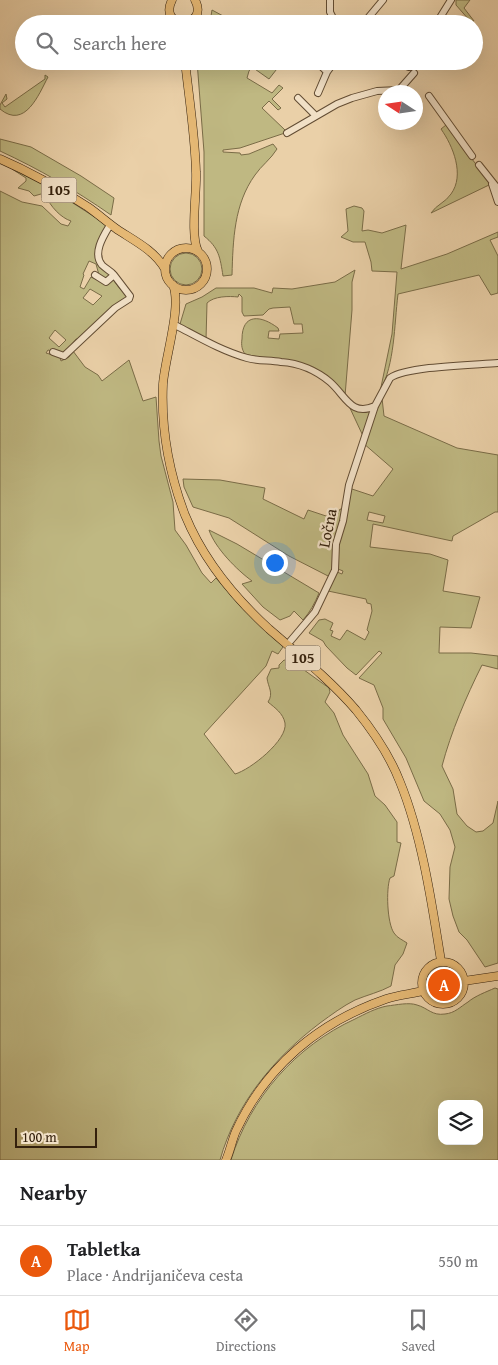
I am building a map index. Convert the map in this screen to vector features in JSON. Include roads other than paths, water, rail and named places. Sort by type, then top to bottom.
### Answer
[{"type":"main road","points":[[170,15],[169,5],[172,0]]},
{"type":"main road","points":[[195,0],[198,8],[196,15]]},
{"type":"main road","points":[[186,70],[196,156],[195,242],[198,251]]},
{"type":"main road","name":"105","points":[[0,159],[88,207],[110,225],[153,252],[160,259],[168,281],[173,285],[176,297],[175,325]]},
{"type":"main road","points":[[165,269],[169,257],[188,241],[196,213]]},
{"type":"main road","points":[[153,252],[160,254],[186,248],[198,251]]},
{"type":"main road","name":"105","points":[[198,251],[206,262],[207,269],[203,282],[184,295],[180,301],[165,363],[163,407],[168,461],[177,492],[197,539],[224,581],[245,606],[322,675],[355,709],[380,744],[400,780],[413,819],[424,865],[440,962]]},
{"type":"main road","points":[[173,285],[185,290],[192,289]]},
{"type":"main road","points":[[440,962],[454,964],[459,969],[464,981],[461,994],[456,1000],[444,1004],[431,1001],[423,990],[422,978],[424,972],[434,963],[440,962]]},
{"type":"main road","points":[[464,981],[498,976]]},
{"type":"main road","points":[[226,1160],[236,1132],[259,1090],[282,1062],[309,1038],[353,1012],[386,999],[423,990]]},
{"type":"street","points":[[330,0],[332,15]]},
{"type":"street","points":[[370,15],[383,0]]},
{"type":"street","points":[[442,15],[451,0]]},
{"type":"street","points":[[318,93],[327,72]]},
{"type":"street","points":[[287,133],[352,98],[377,91],[400,90],[414,73]]},
{"type":"street","points":[[430,96],[472,156]]},
{"type":"street","points":[[298,98],[316,116]]},
{"type":"street","points":[[480,166],[498,189]]},
{"type":"street","points":[[492,183],[498,202]]},
{"type":"street","points":[[53,352],[64,356],[115,308],[129,299],[130,296],[98,259],[99,246],[110,225]]},
{"type":"street","points":[[95,275],[106,282],[111,276],[114,276]]},
{"type":"street","points":[[175,325],[218,346],[249,358],[283,362],[306,368],[330,381],[354,407],[364,410],[375,406]]},
{"type":"street","name":"Ločna","points":[[287,645],[316,612],[335,570],[336,544],[343,521],[349,485],[375,406],[387,382],[393,376],[407,372],[450,366],[498,363]]},
{"type":"place","name":"Tabletka","points":[[444,985]]}]
